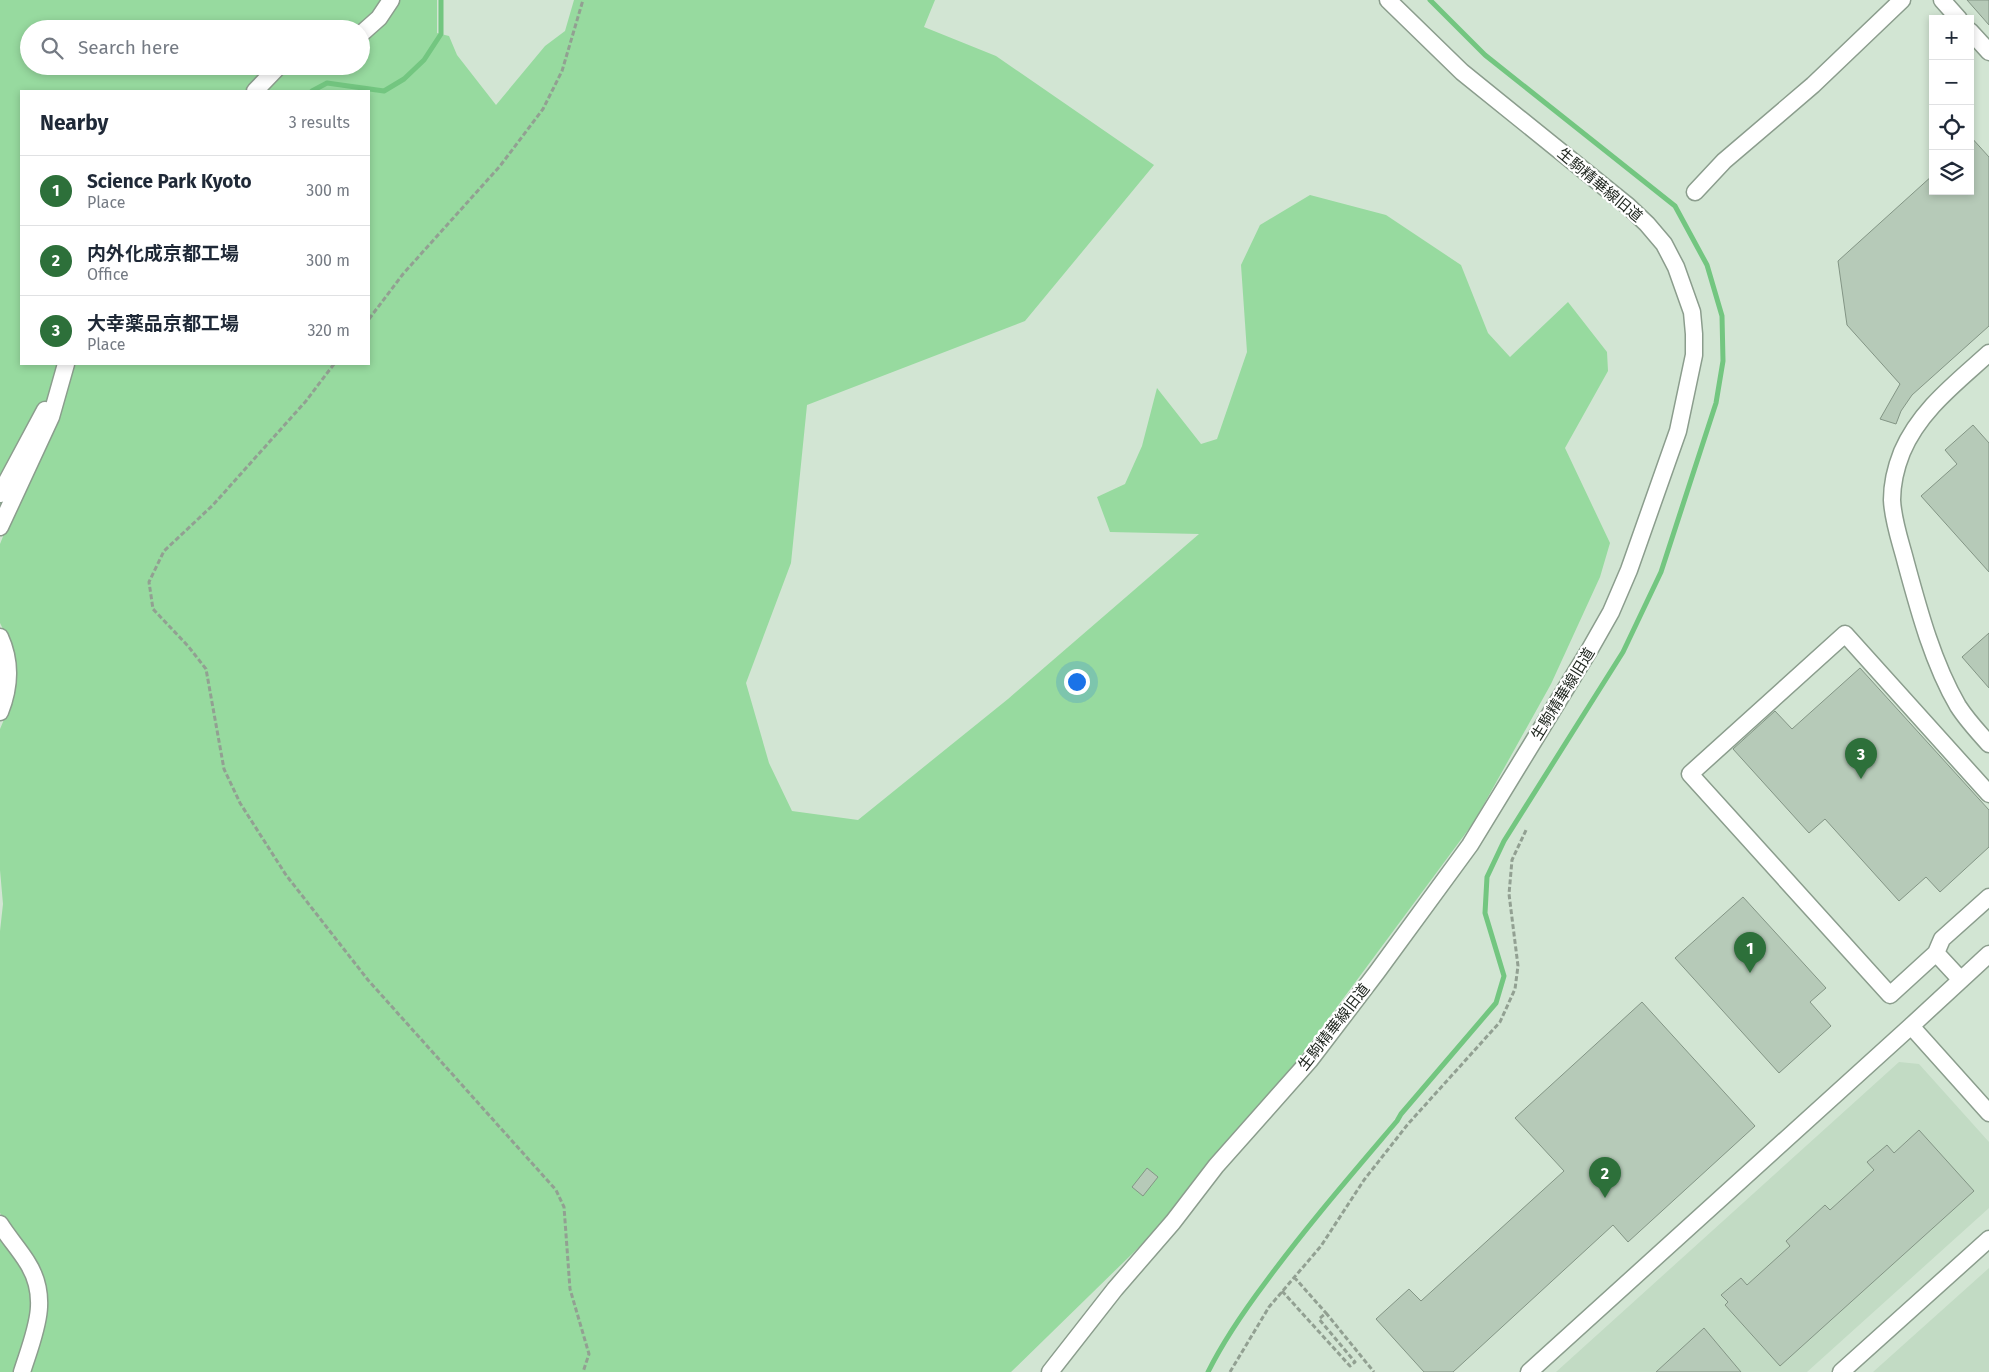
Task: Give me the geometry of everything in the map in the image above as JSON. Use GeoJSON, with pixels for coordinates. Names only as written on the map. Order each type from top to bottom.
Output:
{"type":"FeatureCollection","features":[{"type":"Feature","properties":{"kind":"street"},"geometry":{"type":"LineString","coordinates":[[370,26],[379,18],[391,0]]}},
{"type":"Feature","properties":{"kind":"street","name":"生駒精華線旧道"},"geometry":{"type":"LineString","coordinates":[[1050,1372],[1115,1289],[1173,1222],[1216,1166],[1310,1060],[1470,845],[1611,612],[1629,570],[1678,431],[1694,355],[1694,334],[1692,312],[1676,267],[1664,244],[1628,206],[1462,72],[1388,0]]}},
{"type":"Feature","properties":{"kind":"street"},"geometry":{"type":"LineString","coordinates":[[1695,192],[1724,161],[1813,85],[1902,0]]}},
{"type":"Feature","properties":{"kind":"street"},"geometry":{"type":"LineString","coordinates":[[1942,0],[1955,15]]}},
{"type":"Feature","properties":{"kind":"street"},"geometry":{"type":"LineString","coordinates":[[1974,36],[1989,52]]}},
{"type":"Feature","properties":{"kind":"street"},"geometry":{"type":"LineString","coordinates":[[256,90],[270,75]]}},
{"type":"Feature","properties":{"kind":"street"},"geometry":{"type":"LineString","coordinates":[[1989,353],[1927,410],[1912,431],[1895,477],[1892,499],[1894,517],[1919,614],[1944,678],[1971,725],[1989,744]]}},
{"type":"Feature","properties":{"kind":"street"},"geometry":{"type":"LineString","coordinates":[[0,494],[65,370]]}},
{"type":"Feature","properties":{"kind":"street"},"geometry":{"type":"LineString","coordinates":[[0,527],[46,430],[65,370]]}},
{"type":"Feature","properties":{"kind":"street"},"geometry":{"type":"LineString","coordinates":[[1989,794],[1845,634],[1690,774],[1890,995],[1936,953],[1942,939],[1989,897]]}},
{"type":"Feature","properties":{"kind":"street"},"geometry":{"type":"LineString","coordinates":[[0,637],[6,652],[8,680],[0,712]]}},
{"type":"Feature","properties":{"kind":"street"},"geometry":{"type":"LineString","coordinates":[[1936,953],[1961,980]]}},
{"type":"Feature","properties":{"kind":"street"},"geometry":{"type":"LineString","coordinates":[[1529,1372],[1989,954]]}},
{"type":"Feature","properties":{"kind":"street"},"geometry":{"type":"LineString","coordinates":[[1911,1026],[1989,1113]]}},
{"type":"Feature","properties":{"kind":"street"},"geometry":{"type":"LineString","coordinates":[[0,1224],[28,1262],[35,1277],[38,1294],[40,1314],[22,1372]]}},
{"type":"Feature","properties":{"kind":"street"},"geometry":{"type":"LineString","coordinates":[[1841,1372],[1989,1239]]}},
{"type":"Feature","properties":{"kind":"path"},"geometry":{"type":"LineString","coordinates":[[370,318],[403,274],[500,166],[543,109],[562,70],[583,0]]}},
{"type":"Feature","properties":{"kind":"path"},"geometry":{"type":"LineString","coordinates":[[333,365],[306,401],[213,505],[164,551],[149,582],[153,610],[188,646],[206,669],[224,769],[240,803],[286,875],[368,980],[556,1190],[564,1207],[570,1289],[590,1354],[582,1372]]}},
{"type":"Feature","properties":{"kind":"path"},"geometry":{"type":"LineString","coordinates":[[1230,1372],[1268,1307],[1322,1246],[1364,1180],[1408,1124],[1500,1022],[1515,990],[1518,966],[1509,894],[1512,860],[1527,828]]}},
{"type":"Feature","properties":{"kind":"path"},"geometry":{"type":"LineString","coordinates":[[1294,1278],[1326,1313],[1374,1372]]}},
{"type":"Feature","properties":{"kind":"path"},"geometry":{"type":"LineString","coordinates":[[1282,1291],[1350,1366],[1355,1362],[1319,1319],[1326,1313]]}},
{"type":"Feature","properties":{"kind":"shaded area"},"geometry":{"type":"Polygon","coordinates":[[[1899,1062],[1919,1064],[1989,1142],[1989,1208],[1807,1372],[1556,1372],[1899,1062]]]}},
{"type":"Feature","properties":{"kind":"shaded area"},"geometry":{"type":"Polygon","coordinates":[[[1989,1268],[1989,1372],[1873,1372],[1989,1268]]]}},
{"type":"Feature","properties":{"kind":"green space"},"geometry":{"type":"Polygon","coordinates":[[[0,0],[385,0],[368,20],[20,20],[20,75],[263,75],[249,90],[20,90],[20,365],[61,365],[59,374],[0,514],[0,0]]]}},
{"type":"Feature","properties":{"kind":"green space"},"geometry":{"type":"Polygon","coordinates":[[[398,0],[437,0],[437,33],[449,36],[457,55],[496,105],[545,46],[565,31],[574,0],[935,0],[924,27],[996,56],[1154,165],[1025,321],[807,405],[791,563],[746,683],[769,763],[792,811],[858,820],[1008,699],[1199,534],[1110,532],[1097,497],[1125,484],[1142,446],[1157,388],[1201,444],[1217,439],[1247,352],[1241,265],[1260,225],[1310,195],[1386,215],[1461,265],[1488,333],[1510,357],[1568,302],[1607,352],[1608,371],[1565,448],[1610,543],[1600,577],[1551,684],[1474,822],[1211,1177],[1011,1372],[28,1372],[46,1315],[11,1230],[0,1213],[0,931],[3,904],[0,870],[0,729],[8,710],[7,637],[0,623],[0,544],[72,365],[370,365],[370,90],[264,90],[279,75],[370,75],[370,31],[398,0]]]}},
{"type":"Feature","properties":{"kind":"green space"},"geometry":{"type":"Polygon","coordinates":[[[0,1234],[24,1265],[34,1305],[17,1372],[0,1372],[0,1234]]]}},
{"type":"Feature","properties":{"kind":"building"},"geometry":{"type":"Polygon","coordinates":[[[1967,0],[1989,0],[1989,25],[1967,0]]]}},
{"type":"Feature","properties":{"kind":"building"},"geometry":{"type":"Polygon","coordinates":[[[1974,140],[1989,157],[1989,326],[1912,395],[1901,411],[1896,424],[1880,419],[1900,384],[1847,325],[1838,261],[1929,179],[1929,195],[1974,195],[1974,140]]]}},
{"type":"Feature","properties":{"kind":"building"},"geometry":{"type":"Polygon","coordinates":[[[1973,425],[1989,443],[1989,572],[1921,496],[1957,464],[1945,450],[1973,425]]]}},
{"type":"Feature","properties":{"kind":"building"},"geometry":{"type":"Polygon","coordinates":[[[1989,633],[1989,688],[1962,657],[1989,633]]]}},
{"type":"Feature","properties":{"kind":"building"},"geometry":{"type":"Polygon","coordinates":[[[1860,668],[1989,810],[1989,847],[1940,892],[1926,877],[1899,901],[1825,819],[1809,833],[1733,749],[1775,711],[1792,729],[1860,668]]]}},
{"type":"Feature","properties":{"kind":"building"},"geometry":{"type":"Polygon","coordinates":[[[1743,897],[1826,988],[1810,1002],[1831,1026],[1779,1073],[1675,958],[1743,897]]]}},
{"type":"Feature","properties":{"kind":"building"},"geometry":{"type":"Polygon","coordinates":[[[1642,1002],[1755,1126],[1628,1242],[1613,1225],[1453,1372],[1424,1372],[1376,1319],[1409,1289],[1421,1301],[1564,1171],[1515,1118],[1642,1002]]]}},
{"type":"Feature","properties":{"kind":"building"},"geometry":{"type":"Polygon","coordinates":[[[1919,1130],[1974,1191],[1780,1366],[1725,1305],[1728,1302],[1721,1295],[1741,1278],[1747,1285],[1790,1246],[1786,1241],[1825,1205],[1830,1210],[1874,1170],[1867,1162],[1887,1145],[1894,1153],[1919,1130]]]}},
{"type":"Feature","properties":{"kind":"building"},"geometry":{"type":"Polygon","coordinates":[[[1147,1168],[1158,1177],[1143,1196],[1132,1187],[1147,1168]]]}},
{"type":"Feature","properties":{"kind":"building"},"geometry":{"type":"Polygon","coordinates":[[[1704,1328],[1741,1372],[1656,1372],[1704,1328]]]}},
{"type":"Feature","properties":{"kind":"waterway"},"geometry":{"type":"LineString","coordinates":[[314,90],[327,83],[384,91],[404,79],[424,60],[441,34],[441,0]]}},
{"type":"Feature","properties":{"kind":"waterway"},"geometry":{"type":"LineString","coordinates":[[1208,1372],[1242,1315],[1265,1283],[1401,1114],[1496,1003],[1504,976],[1485,913],[1487,877],[1504,841],[1623,652],[1661,572],[1716,403],[1723,361],[1722,316],[1707,265],[1675,206],[1485,55],[1430,0]]}},
{"type":"Feature","properties":{"kind":"place","name":"大幸薬品京都工場"},"geometry":{"type":"Point","coordinates":[1861,779]}},
{"type":"Feature","properties":{"kind":"place","name":"Science Park Kyoto"},"geometry":{"type":"Point","coordinates":[1750,973]}},
{"type":"Feature","properties":{"kind":"place","name":"内外化成京都工場"},"geometry":{"type":"Point","coordinates":[1605,1198]}}]}
